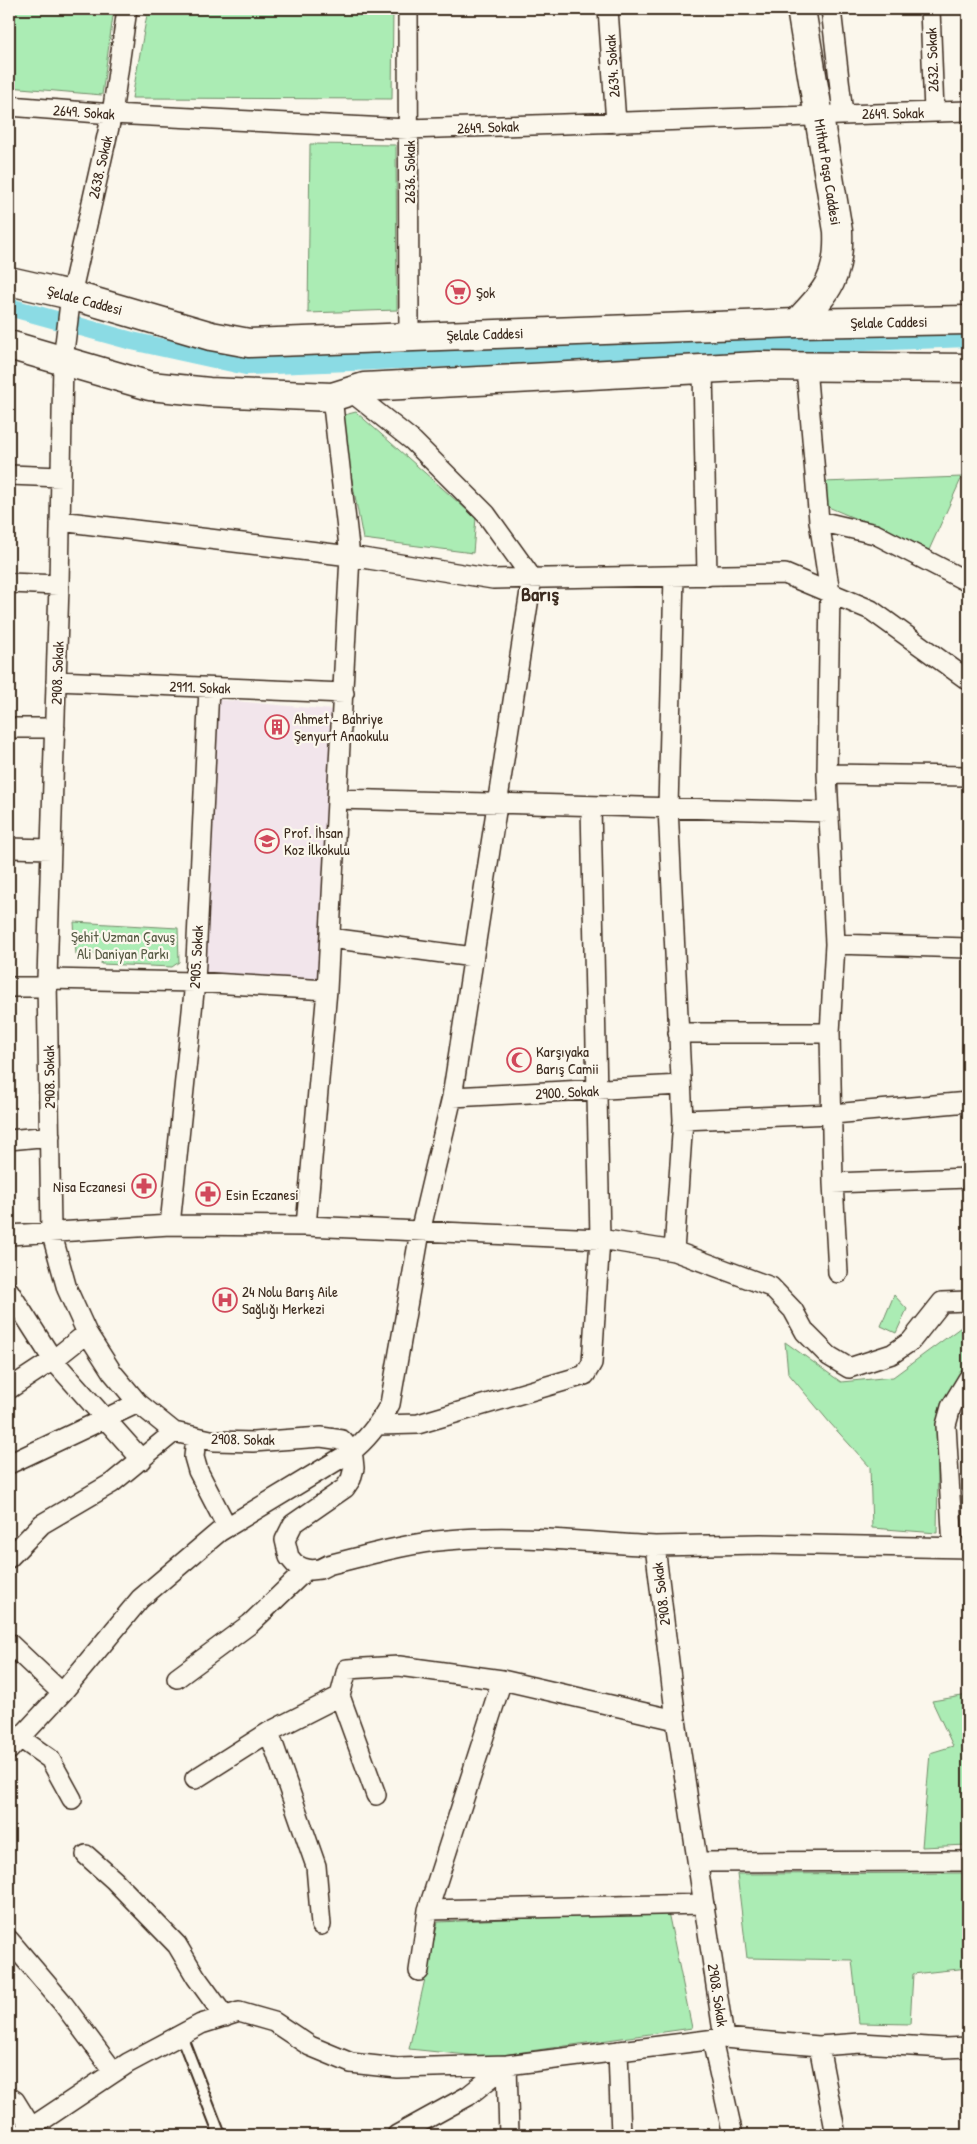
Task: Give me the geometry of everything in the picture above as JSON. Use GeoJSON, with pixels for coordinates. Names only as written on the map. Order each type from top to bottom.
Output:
{"type":"FeatureCollection","features":[{"type":"Feature","properties":{"kind":"street","name":"2638. Sokak"},"geometry":{"type":"LineString","coordinates":[[63,360],[71,295],[112,114],[128,9]]}},
{"type":"Feature","properties":{"kind":"street","name":"2636. Sokak"},"geometry":{"type":"LineString","coordinates":[[408,9],[409,336]]}},
{"type":"Feature","properties":{"kind":"street","name":"2634. Sokak"},"geometry":{"type":"LineString","coordinates":[[608,9],[616,123]]}},
{"type":"Feature","properties":{"kind":"street","name":"Mithat Paşa Caddesi"},"geometry":{"type":"LineString","coordinates":[[797,323],[818,300],[832,280],[839,256],[831,115],[801,9]]}},
{"type":"Feature","properties":{"kind":"street"},"geometry":{"type":"LineString","coordinates":[[831,9],[831,115]]}},
{"type":"Feature","properties":{"kind":"street","name":"2632. Sokak"},"geometry":{"type":"LineString","coordinates":[[930,9],[934,112]]}},
{"type":"Feature","properties":{"kind":"street","name":"2649. Sokak"},"geometry":{"type":"LineString","coordinates":[[9,106],[112,114],[408,130],[968,111]]}},
{"type":"Feature","properties":{"kind":"street","name":"Şelale Caddesi"},"geometry":{"type":"LineString","coordinates":[[9,281],[71,295],[211,336],[249,343],[797,323],[968,320]]}},
{"type":"Feature","properties":{"kind":"street"},"geometry":{"type":"LineString","coordinates":[[9,345],[150,386],[209,392],[341,394],[364,387],[758,366],[968,368]]}},
{"type":"Feature","properties":{"kind":"street","name":"2908. Sokak"},"geometry":{"type":"LineString","coordinates":[[63,360],[59,585],[47,983],[51,1231],[67,1289],[87,1334],[112,1372],[138,1403],[174,1432],[215,1441],[253,1442],[321,1437],[342,1440],[351,1452]]}},
{"type":"Feature","properties":{"kind":"street"},"geometry":{"type":"LineString","coordinates":[[806,367],[819,520],[830,593],[826,774],[835,944],[830,1033],[833,1183],[838,1273]]}},
{"type":"Feature","properties":{"kind":"street"},"geometry":{"type":"LineString","coordinates":[[703,370],[707,576]]}},
{"type":"Feature","properties":{"kind":"street"},"geometry":{"type":"LineString","coordinates":[[306,1226],[327,990],[350,556],[341,394]]}},
{"type":"Feature","properties":{"kind":"street"},"geometry":{"type":"LineString","coordinates":[[72,1800],[50,1759],[14,1744],[62,1694],[140,1599],[227,1527],[351,1452],[365,1441],[379,1424],[390,1404],[420,1232],[452,1097],[532,578],[486,514],[413,441],[341,394]]}},
{"type":"Feature","properties":{"kind":"street"},"geometry":{"type":"LineString","coordinates":[[9,475],[61,477]]}},
{"type":"Feature","properties":{"kind":"street"},"geometry":{"type":"LineString","coordinates":[[819,520],[875,534],[968,582]]}},
{"type":"Feature","properties":{"kind":"street"},"geometry":{"type":"LineString","coordinates":[[60,521],[350,556],[494,579],[785,574],[871,610],[968,680]]}},
{"type":"Feature","properties":{"kind":"street"},"geometry":{"type":"LineString","coordinates":[[674,576],[668,807],[683,1120],[674,1251]]}},
{"type":"Feature","properties":{"kind":"street"},"geometry":{"type":"LineString","coordinates":[[9,584],[59,585]]}},
{"type":"Feature","properties":{"kind":"street","name":"2911. Sokak"},"geometry":{"type":"LineString","coordinates":[[56,681],[344,693]]}},
{"type":"Feature","properties":{"kind":"street","name":"2905. Sokak"},"geometry":{"type":"LineString","coordinates":[[170,1225],[195,982],[208,688]]}},
{"type":"Feature","properties":{"kind":"street"},"geometry":{"type":"LineString","coordinates":[[9,728],[55,728]]}},
{"type":"Feature","properties":{"kind":"street"},"geometry":{"type":"LineString","coordinates":[[826,774],[968,776]]}},
{"type":"Feature","properties":{"kind":"street"},"geometry":{"type":"LineString","coordinates":[[337,799],[828,812]]}},
{"type":"Feature","properties":{"kind":"street"},"geometry":{"type":"LineString","coordinates":[[379,1424],[418,1424],[585,1375],[592,1363],[600,1239],[591,806]]}},
{"type":"Feature","properties":{"kind":"street"},"geometry":{"type":"LineString","coordinates":[[9,848],[51,849]]}},
{"type":"Feature","properties":{"kind":"street"},"geometry":{"type":"LineString","coordinates":[[330,938],[473,957]]}},
{"type":"Feature","properties":{"kind":"street"},"geometry":{"type":"LineString","coordinates":[[835,944],[968,948]]}},
{"type":"Feature","properties":{"kind":"street"},"geometry":{"type":"LineString","coordinates":[[9,987],[47,983],[195,982],[327,990]]}},
{"type":"Feature","properties":{"kind":"street"},"geometry":{"type":"LineString","coordinates":[[678,1034],[830,1033]]}},
{"type":"Feature","properties":{"kind":"street","name":"2900. Sokak"},"geometry":{"type":"LineString","coordinates":[[452,1097],[681,1086]]}},
{"type":"Feature","properties":{"kind":"street"},"geometry":{"type":"LineString","coordinates":[[683,1120],[833,1114],[968,1102]]}},
{"type":"Feature","properties":{"kind":"street"},"geometry":{"type":"LineString","coordinates":[[9,1140],[50,1136]]}},
{"type":"Feature","properties":{"kind":"street"},"geometry":{"type":"LineString","coordinates":[[833,1183],[968,1178]]}},
{"type":"Feature","properties":{"kind":"street"},"geometry":{"type":"LineString","coordinates":[[9,1235],[170,1225],[306,1226],[600,1239],[674,1251],[771,1286],[793,1310],[805,1332],[830,1356],[848,1368],[892,1354],[911,1341],[942,1302],[968,1301]]}},
{"type":"Feature","properties":{"kind":"street"},"geometry":{"type":"LineString","coordinates":[[9,1291],[53,1360],[142,1460]]}},
{"type":"Feature","properties":{"kind":"street"},"geometry":{"type":"LineString","coordinates":[[9,1390],[87,1334]]}},
{"type":"Feature","properties":{"kind":"street"},"geometry":{"type":"LineString","coordinates":[[655,1546],[761,1544],[961,1548],[946,1424],[951,1407],[968,1379]]}},
{"type":"Feature","properties":{"kind":"street"},"geometry":{"type":"LineString","coordinates":[[9,1464],[138,1403]]}},
{"type":"Feature","properties":{"kind":"street"},"geometry":{"type":"LineString","coordinates":[[9,1558],[42,1524],[112,1483],[174,1432]]}},
{"type":"Feature","properties":{"kind":"street"},"geometry":{"type":"LineString","coordinates":[[196,1437],[194,1457],[198,1471],[227,1527]]}},
{"type":"Feature","properties":{"kind":"street"},"geometry":{"type":"LineString","coordinates":[[177,1678],[250,1624],[307,1569],[295,1564],[289,1557],[285,1540],[288,1531],[300,1518],[346,1488],[354,1468],[351,1452]]}},
{"type":"Feature","properties":{"kind":"street","name":"2908. Sokak"},"geometry":{"type":"LineString","coordinates":[[307,1569],[320,1569],[386,1550],[447,1540],[512,1537],[655,1546],[676,1720],[704,1904],[718,2039],[733,2135]]}},
{"type":"Feature","properties":{"kind":"street"},"geometry":{"type":"LineString","coordinates":[[10,1648],[62,1694]]}},
{"type":"Feature","properties":{"kind":"street"},"geometry":{"type":"LineString","coordinates":[[376,1795],[340,1696],[347,1669],[399,1666],[502,1680],[676,1720]]}},
{"type":"Feature","properties":{"kind":"street"},"geometry":{"type":"LineString","coordinates":[[419,1971],[428,1910],[502,1680]]}},
{"type":"Feature","properties":{"kind":"street"},"geometry":{"type":"LineString","coordinates":[[195,1779],[269,1732],[340,1696]]}},
{"type":"Feature","properties":{"kind":"street"},"geometry":{"type":"LineString","coordinates":[[269,1732],[316,1866],[321,1925]]}},
{"type":"Feature","properties":{"kind":"street"},"geometry":{"type":"LineString","coordinates":[[86,1855],[114,1880],[177,1945],[225,2017]]}},
{"type":"Feature","properties":{"kind":"street"},"geometry":{"type":"LineString","coordinates":[[698,1862],[968,1861]]}},
{"type":"Feature","properties":{"kind":"street"},"geometry":{"type":"LineString","coordinates":[[428,1910],[704,1904]]}},
{"type":"Feature","properties":{"kind":"street"},"geometry":{"type":"LineString","coordinates":[[9,1940],[61,2000],[114,2072]]}},
{"type":"Feature","properties":{"kind":"street"},"geometry":{"type":"LineString","coordinates":[[9,2097],[15,2102],[29,2132],[114,2072],[201,2024],[239,2012],[274,2022],[310,2046],[351,2063],[397,2068],[507,2065],[718,2039],[819,2046],[861,2043],[945,2048],[968,2047]]}},
{"type":"Feature","properties":{"kind":"street"},"geometry":{"type":"LineString","coordinates":[[819,2046],[836,2135]]}},
{"type":"Feature","properties":{"kind":"street"},"geometry":{"type":"LineString","coordinates":[[618,2051],[621,2135]]}},
{"type":"Feature","properties":{"kind":"street"},"geometry":{"type":"LineString","coordinates":[[397,2135],[468,2096],[507,2065]]}},
{"type":"Feature","properties":{"kind":"street"},"geometry":{"type":"LineString","coordinates":[[507,2065],[509,2135]]}},
{"type":"Feature","properties":{"kind":"lane"},"geometry":{"type":"LineString","coordinates":[[181,2035],[220,2135]]}},
{"type":"Feature","properties":{"kind":"shaded area","name":"Prof. İhsan Koz İlkokulu"},"geometry":{"type":"Polygon","coordinates":[[[214,699],[333,710],[317,979],[203,972],[214,699]]]}},
{"type":"Feature","properties":{"kind":"green space"},"geometry":{"type":"Polygon","coordinates":[[[9,9],[114,9],[102,95],[9,87],[9,9]]]}},
{"type":"Feature","properties":{"kind":"green space"},"geometry":{"type":"Polygon","coordinates":[[[148,9],[393,9],[392,99],[132,98],[148,9]]]}},
{"type":"Feature","properties":{"kind":"green space"},"geometry":{"type":"Polygon","coordinates":[[[310,144],[396,145],[397,310],[308,313],[310,144]]]}},
{"type":"Feature","properties":{"kind":"green space"},"geometry":{"type":"Polygon","coordinates":[[[356,412],[476,518],[473,553],[363,539],[340,416],[356,412]]]}},
{"type":"Feature","properties":{"kind":"green space"},"geometry":{"type":"Polygon","coordinates":[[[962,477],[929,550],[826,506],[823,482],[962,477]]]}},
{"type":"Feature","properties":{"kind":"green space","name":"Şehit Uzman Çavuş Ali Daniyan Parkı"},"geometry":{"type":"Polygon","coordinates":[[[74,922],[178,928],[179,962],[172,967],[101,964],[102,957],[95,954],[76,955],[74,922]]]}},
{"type":"Feature","properties":{"kind":"green space"},"geometry":{"type":"Polygon","coordinates":[[[894,1295],[907,1309],[896,1333],[881,1326],[894,1295]]]}},
{"type":"Feature","properties":{"kind":"green space"},"geometry":{"type":"Polygon","coordinates":[[[968,1322],[968,1359],[939,1409],[937,1533],[872,1528],[870,1467],[788,1373],[785,1342],[841,1382],[893,1377],[968,1322]]]}},
{"type":"Feature","properties":{"kind":"green space"},"geometry":{"type":"Polygon","coordinates":[[[968,1695],[968,1845],[922,1847],[930,1753],[953,1746],[932,1701],[968,1695]]]}},
{"type":"Feature","properties":{"kind":"green space"},"geometry":{"type":"Polygon","coordinates":[[[968,1873],[968,1968],[913,1974],[910,2024],[859,2023],[852,1960],[747,1958],[737,1874],[968,1873]]]}},
{"type":"Feature","properties":{"kind":"green space"},"geometry":{"type":"Polygon","coordinates":[[[668,1912],[692,2028],[488,2057],[409,2049],[438,1922],[668,1912]]]}},
{"type":"Feature","properties":{"kind":"waterway"},"geometry":{"type":"LineString","coordinates":[[9,307],[132,341],[246,366],[968,338]]}},
{"type":"Feature","properties":{"kind":"place","name":"Şok"},"geometry":{"type":"Point","coordinates":[458,292]}},
{"type":"Feature","properties":{"kind":"place","name":"Ahmet - Bahriye Şenyurt Anaokulu"},"geometry":{"type":"Point","coordinates":[277,727]}},
{"type":"Feature","properties":{"kind":"place","name":"Prof. İhsan Koz İlkokulu"},"geometry":{"type":"Point","coordinates":[267,841]}},
{"type":"Feature","properties":{"kind":"place","name":"Karşıyaka Barış Camii"},"geometry":{"type":"Point","coordinates":[519,1060]}},
{"type":"Feature","properties":{"kind":"place","name":"Nisa Eczanesi"},"geometry":{"type":"Point","coordinates":[144,1186]}},
{"type":"Feature","properties":{"kind":"place","name":"Esin Eczanesi"},"geometry":{"type":"Point","coordinates":[208,1194]}},
{"type":"Feature","properties":{"kind":"place","name":"24 Nolu Barış Aile Sağlığı Merkezi"},"geometry":{"type":"Point","coordinates":[225,1300]}},
{"type":"Feature","properties":{"kind":"district","name":"Barış"},"geometry":{"type":"Point","coordinates":[540,593]}}]}
